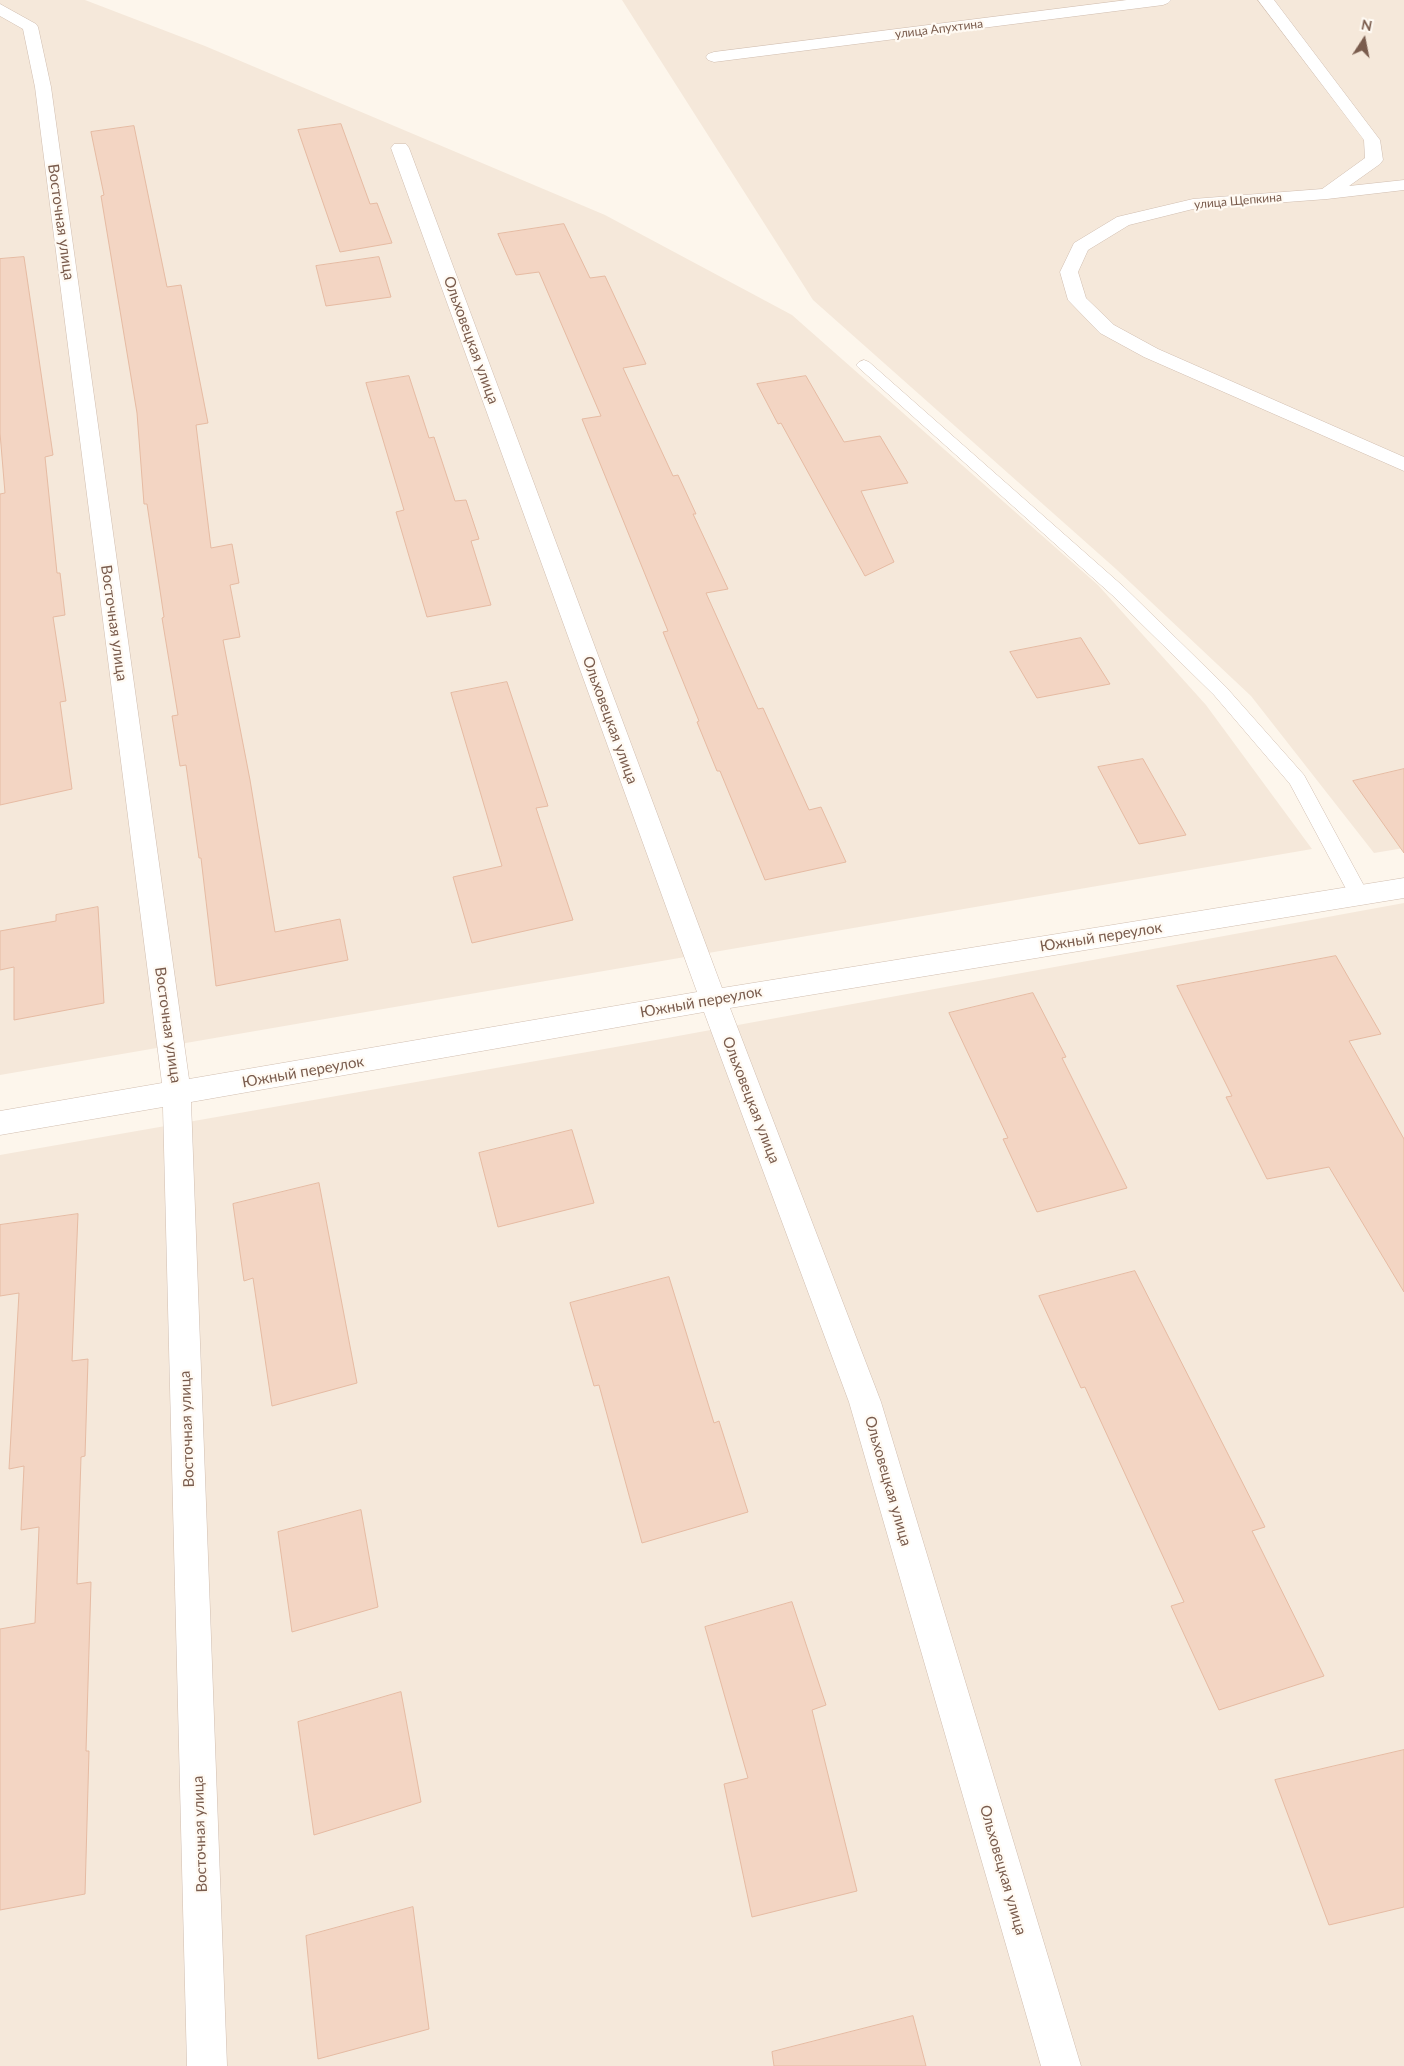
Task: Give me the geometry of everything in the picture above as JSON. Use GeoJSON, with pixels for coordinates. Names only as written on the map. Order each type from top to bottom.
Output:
{"type":"FeatureCollection","features":[{"type":"Feature","properties":{"kind":"street","name":"улица Апухтина"},"geometry":{"type":"LineString","coordinates":[[714,57],[1163,0]]}},
{"type":"Feature","properties":{"kind":"street"},"geometry":{"type":"LineString","coordinates":[[1266,0],[1372,140],[1374,160],[1327,194]]}},
{"type":"Feature","properties":{"kind":"street","name":"Восточная улица"},"geometry":{"type":"LineString","coordinates":[[0,9],[30,27],[43,87],[177,1094],[207,2066]]}},
{"type":"Feature","properties":{"kind":"street","name":"Ольховецкая улица"},"geometry":{"type":"LineString","coordinates":[[400,148],[713,1000],[865,1402],[1061,2066]]}},
{"type":"Feature","properties":{"kind":"street","name":"улица Щепкина"},"geometry":{"type":"LineString","coordinates":[[1404,185],[1327,194],[1193,204],[1123,221],[1080,246],[1069,272],[1077,300],[1107,329],[1150,353],[1404,465]]}},
{"type":"Feature","properties":{"kind":"street","name":"Южный переулок"},"geometry":{"type":"LineString","coordinates":[[0,1124],[713,1000],[1404,888]]}},
{"type":"Feature","properties":{"kind":"lane"},"geometry":{"type":"LineString","coordinates":[[864,365],[1118,591],[1220,691],[1297,780],[1359,895]]}},
{"type":"Feature","properties":{"kind":"shaded area"},"geometry":{"type":"Polygon","coordinates":[[[0,0],[85,0],[205,46],[605,215],[792,315],[1098,585],[1206,705],[1312,849],[0,1075],[0,0]]]}},
{"type":"Feature","properties":{"kind":"shaded area"},"geometry":{"type":"Polygon","coordinates":[[[622,0],[1404,0],[1404,848],[1374,853],[1251,696],[1116,569],[813,300],[622,0]]]}},
{"type":"Feature","properties":{"kind":"shaded area"},"geometry":{"type":"Polygon","coordinates":[[[1404,903],[1404,2066],[0,2066],[0,1155],[667,1038],[1404,903]]]}},
{"type":"Feature","properties":{"kind":"building"},"geometry":{"type":"Polygon","coordinates":[[[341,124],[370,204],[377,203],[392,243],[340,252],[298,130],[341,124]]]}},
{"type":"Feature","properties":{"kind":"building"},"geometry":{"type":"Polygon","coordinates":[[[134,126],[167,287],[181,285],[208,423],[196,425],[211,548],[232,544],[239,583],[230,585],[240,637],[223,640],[250,780],[275,932],[340,919],[348,960],[216,986],[201,858],[199,858],[186,765],[180,766],[172,716],[178,715],[162,618],[164,617],[147,504],[144,504],[137,413],[101,196],[104,195],[91,132],[134,126]]]}},
{"type":"Feature","properties":{"kind":"building"},"geometry":{"type":"Polygon","coordinates":[[[564,224],[590,278],[605,276],[646,364],[623,368],[673,476],[678,475],[696,514],[693,514],[728,589],[706,593],[758,709],[763,708],[809,810],[821,807],[846,862],[765,880],[720,771],[717,771],[697,722],[699,721],[663,632],[668,631],[582,419],[601,416],[539,272],[516,275],[498,234],[564,224]]]}},
{"type":"Feature","properties":{"kind":"building"},"geometry":{"type":"Polygon","coordinates":[[[24,257],[53,455],[45,457],[57,573],[60,573],[65,615],[53,617],[66,701],[60,702],[72,789],[0,805],[0,494],[5,493],[0,433],[0,259],[24,257]]]}},
{"type":"Feature","properties":{"kind":"building"},"geometry":{"type":"Polygon","coordinates":[[[379,257],[391,297],[326,306],[316,266],[379,257]]]}},
{"type":"Feature","properties":{"kind":"building"},"geometry":{"type":"Polygon","coordinates":[[[409,376],[429,438],[434,437],[455,501],[466,500],[479,539],[471,541],[491,605],[427,617],[396,512],[404,510],[366,383],[409,376]]]}},
{"type":"Feature","properties":{"kind":"building"},"geometry":{"type":"Polygon","coordinates":[[[806,376],[844,442],[880,436],[908,483],[861,491],[894,562],[865,576],[781,423],[778,424],[757,384],[806,376]]]}},
{"type":"Feature","properties":{"kind":"building"},"geometry":{"type":"Polygon","coordinates":[[[1081,638],[1110,684],[1037,698],[1010,652],[1081,638]]]}},
{"type":"Feature","properties":{"kind":"building"},"geometry":{"type":"Polygon","coordinates":[[[507,682],[548,806],[536,808],[573,920],[472,943],[453,877],[502,866],[451,693],[507,682]]]}},
{"type":"Feature","properties":{"kind":"building"},"geometry":{"type":"Polygon","coordinates":[[[1143,759],[1186,835],[1139,844],[1098,767],[1143,759]]]}},
{"type":"Feature","properties":{"kind":"building"},"geometry":{"type":"Polygon","coordinates":[[[1404,769],[1404,853],[1353,781],[1404,769]]]}},
{"type":"Feature","properties":{"kind":"building"},"geometry":{"type":"Polygon","coordinates":[[[98,907],[104,1003],[14,1020],[14,967],[0,970],[0,931],[56,921],[56,915],[98,907]]]}},
{"type":"Feature","properties":{"kind":"building"},"geometry":{"type":"Polygon","coordinates":[[[1336,956],[1381,1034],[1349,1041],[1404,1139],[1404,1292],[1329,1167],[1267,1179],[1226,1097],[1232,1096],[1177,986],[1336,956]]]}},
{"type":"Feature","properties":{"kind":"building"},"geometry":{"type":"Polygon","coordinates":[[[1033,993],[1066,1057],[1062,1058],[1127,1188],[1037,1212],[1003,1139],[1008,1138],[949,1013],[1033,993]]]}},
{"type":"Feature","properties":{"kind":"building"},"geometry":{"type":"Polygon","coordinates":[[[572,1130],[594,1203],[498,1227],[479,1153],[572,1130]]]}},
{"type":"Feature","properties":{"kind":"building"},"geometry":{"type":"Polygon","coordinates":[[[319,1183],[357,1383],[272,1406],[253,1278],[244,1281],[233,1204],[319,1183]]]}},
{"type":"Feature","properties":{"kind":"building"},"geometry":{"type":"Polygon","coordinates":[[[78,1214],[72,1361],[88,1359],[85,1456],[81,1457],[77,1584],[91,1582],[86,1751],[89,1751],[85,1894],[0,1910],[0,1629],[35,1623],[39,1527],[21,1530],[24,1466],[9,1469],[19,1293],[0,1296],[0,1225],[78,1214]]]}},
{"type":"Feature","properties":{"kind":"building"},"geometry":{"type":"Polygon","coordinates":[[[1135,1271],[1265,1527],[1252,1531],[1324,1676],[1219,1710],[1171,1606],[1184,1602],[1085,1387],[1081,1388],[1039,1296],[1135,1271]]]}},
{"type":"Feature","properties":{"kind":"building"},"geometry":{"type":"Polygon","coordinates":[[[669,1277],[714,1423],[719,1421],[748,1512],[642,1543],[599,1385],[594,1386],[570,1303],[669,1277]]]}},
{"type":"Feature","properties":{"kind":"building"},"geometry":{"type":"Polygon","coordinates":[[[361,1510],[378,1607],[292,1632],[278,1532],[361,1510]]]}},
{"type":"Feature","properties":{"kind":"building"},"geometry":{"type":"Polygon","coordinates":[[[792,1602],[826,1705],[812,1710],[857,1891],[752,1917],[724,1784],[748,1778],[705,1627],[792,1602]]]}},
{"type":"Feature","properties":{"kind":"building"},"geometry":{"type":"Polygon","coordinates":[[[401,1692],[421,1802],[314,1835],[298,1722],[401,1692]]]}},
{"type":"Feature","properties":{"kind":"building"},"geometry":{"type":"Polygon","coordinates":[[[1404,1750],[1404,1907],[1329,1925],[1275,1780],[1404,1750]]]}},
{"type":"Feature","properties":{"kind":"building"},"geometry":{"type":"Polygon","coordinates":[[[413,1907],[429,2029],[318,2059],[306,1936],[413,1907]]]}},
{"type":"Feature","properties":{"kind":"building"},"geometry":{"type":"Polygon","coordinates":[[[913,2016],[926,2066],[774,2066],[772,2052],[913,2016]]]}}]}
